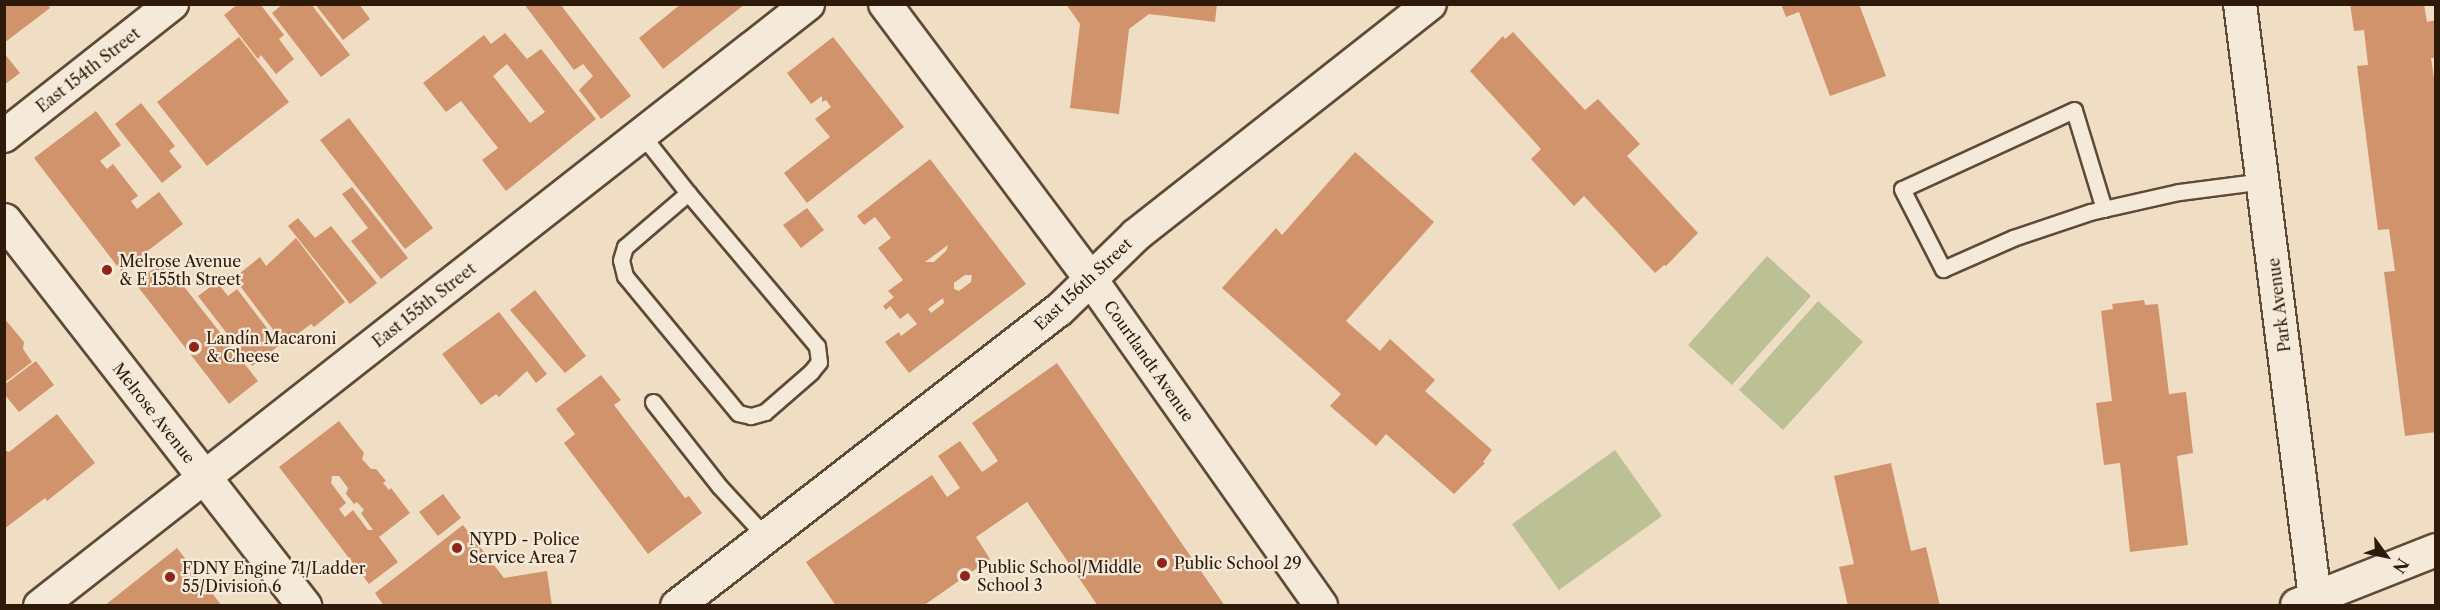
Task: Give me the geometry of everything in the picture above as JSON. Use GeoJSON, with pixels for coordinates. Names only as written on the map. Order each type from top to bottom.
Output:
{"type":"FeatureCollection","features":[{"type":"Feature","properties":{"kind":"main road","name":"Melrose Avenue"},"geometry":{"type":"LineString","coordinates":[[4,220],[304,606]]}},
{"type":"Feature","properties":{"kind":"street","name":"East 154th Street"},"geometry":{"type":"LineString","coordinates":[[4,136],[172,4]]}},
{"type":"Feature","properties":{"kind":"street","name":"East 155th Street"},"geometry":{"type":"LineString","coordinates":[[40,606],[808,4]]}},
{"type":"Feature","properties":{"kind":"street","name":"Courtlandt Avenue"},"geometry":{"type":"LineString","coordinates":[[885,4],[1090,278],[1321,606]]}},
{"type":"Feature","properties":{"kind":"street","name":"East 156th Street"},"geometry":{"type":"LineString","coordinates":[[677,606],[1059,310],[1136,236],[1430,4]]}},
{"type":"Feature","properties":{"kind":"street","name":"Park Avenue"},"geometry":{"type":"LineString","coordinates":[[2240,4],[2264,181],[2309,603]]}},
{"type":"Feature","properties":{"kind":"street"},"geometry":{"type":"LineString","coordinates":[[2309,603],[2436,550]]}},
{"type":"Feature","properties":{"kind":"lane"},"geometry":{"type":"LineString","coordinates":[[2104,208],[2074,110],[1902,189],[1943,268],[2013,238],[2104,208],[2179,192],[2264,181]]}},
{"type":"Feature","properties":{"kind":"lane"},"geometry":{"type":"LineString","coordinates":[[642,135],[817,346],[819,362],[811,372],[765,412],[751,416],[738,414],[625,276],[621,260],[625,247],[688,193]]}},
{"type":"Feature","properties":{"kind":"lane"},"geometry":{"type":"LineString","coordinates":[[653,402],[720,487],[765,536]]}},
{"type":"Feature","properties":{"kind":"green space"},"geometry":{"type":"Polygon","coordinates":[[[1767,256],[1811,296],[1732,385],[1688,345],[1767,256]]]}},
{"type":"Feature","properties":{"kind":"green space"},"geometry":{"type":"Polygon","coordinates":[[[1818,301],[1863,342],[1783,430],[1739,390],[1818,301]]]}},
{"type":"Feature","properties":{"kind":"green space"},"geometry":{"type":"Polygon","coordinates":[[[1615,450],[1662,516],[1559,590],[1512,524],[1615,450]]]}},
{"type":"Feature","properties":{"kind":"building"},"geometry":{"type":"Polygon","coordinates":[[[4,4],[47,4],[50,8],[4,43],[4,4]]]}},
{"type":"Feature","properties":{"kind":"building"},"geometry":{"type":"Polygon","coordinates":[[[238,4],[260,4],[284,35],[279,39],[294,59],[276,74],[261,55],[258,59],[224,15],[238,4]]]}},
{"type":"Feature","properties":{"kind":"building"},"geometry":{"type":"Polygon","coordinates":[[[283,4],[311,4],[350,55],[321,77],[272,13],[283,4]]]}},
{"type":"Feature","properties":{"kind":"building"},"geometry":{"type":"Polygon","coordinates":[[[315,4],[359,4],[370,19],[343,40],[315,4]]]}},
{"type":"Feature","properties":{"kind":"building"},"geometry":{"type":"Polygon","coordinates":[[[524,4],[560,4],[631,96],[601,119],[579,90],[593,76],[583,64],[574,70],[524,4]]]}},
{"type":"Feature","properties":{"kind":"building"},"geometry":{"type":"Polygon","coordinates":[[[681,4],[745,4],[663,69],[639,38],[681,4]]]}},
{"type":"Feature","properties":{"kind":"building"},"geometry":{"type":"Polygon","coordinates":[[[1066,4],[1217,4],[1215,22],[1149,14],[1129,29],[1119,114],[1070,108],[1080,24],[1066,4]]]}},
{"type":"Feature","properties":{"kind":"building"},"geometry":{"type":"Polygon","coordinates":[[[1781,4],[1859,4],[1886,76],[1830,96],[1799,12],[1786,17],[1781,4]]]}},
{"type":"Feature","properties":{"kind":"building"},"geometry":{"type":"Polygon","coordinates":[[[2350,4],[2424,4],[2427,22],[2436,20],[2436,58],[2431,58],[2436,91],[2436,432],[2405,436],[2384,272],[2395,271],[2389,229],[2378,230],[2357,66],[2368,65],[2364,30],[2354,31],[2350,4]]]}},
{"type":"Feature","properties":{"kind":"building"},"geometry":{"type":"Polygon","coordinates":[[[1513,32],[1585,110],[1598,99],[1640,144],[1627,156],[1698,233],[1666,266],[1664,265],[1655,273],[1584,196],[1574,206],[1531,159],[1541,149],[1470,71],[1503,36],[1505,39],[1513,32]]]}},
{"type":"Feature","properties":{"kind":"building"},"geometry":{"type":"Polygon","coordinates":[[[505,33],[527,59],[541,49],[596,119],[506,191],[482,160],[498,148],[461,101],[446,112],[423,83],[484,35],[491,44],[505,33]],[[507,64],[493,76],[530,123],[545,112],[507,64]]]}},
{"type":"Feature","properties":{"kind":"building"},"geometry":{"type":"Polygon","coordinates":[[[239,37],[289,102],[207,166],[157,102],[239,37]]]}},
{"type":"Feature","properties":{"kind":"building"},"geometry":{"type":"Polygon","coordinates":[[[833,37],[904,127],[807,203],[784,173],[830,137],[815,119],[831,107],[826,100],[822,102],[822,96],[811,104],[787,73],[833,37]]]}},
{"type":"Feature","properties":{"kind":"building"},"geometry":{"type":"Polygon","coordinates":[[[4,53],[20,73],[4,85],[4,53]]]}},
{"type":"Feature","properties":{"kind":"building"},"geometry":{"type":"Polygon","coordinates":[[[141,103],[175,146],[169,151],[182,167],[162,183],[115,124],[141,103]]]}},
{"type":"Feature","properties":{"kind":"building"},"geometry":{"type":"Polygon","coordinates":[[[96,111],[121,145],[100,161],[107,169],[113,164],[138,196],[131,201],[137,209],[159,192],[183,224],[121,271],[34,158],[96,111]]]}},
{"type":"Feature","properties":{"kind":"building"},"geometry":{"type":"Polygon","coordinates":[[[349,118],[433,228],[405,249],[320,140],[349,118]]]}},
{"type":"Feature","properties":{"kind":"building"},"geometry":{"type":"Polygon","coordinates":[[[1355,152],[1434,222],[1346,321],[1380,351],[1390,339],[1435,380],[1425,391],[1492,450],[1483,462],[1485,463],[1454,494],[1386,434],[1376,446],[1330,406],[1341,394],[1222,288],[1276,228],[1282,235],[1355,152]]]}},
{"type":"Feature","properties":{"kind":"building"},"geometry":{"type":"Polygon","coordinates":[[[930,159],[1026,284],[909,373],[885,342],[899,332],[901,336],[917,324],[908,313],[900,319],[890,306],[886,310],[883,306],[894,297],[888,291],[903,280],[878,248],[891,238],[875,217],[864,225],[857,216],[930,159]],[[948,245],[925,262],[934,262],[946,251],[948,245]],[[965,275],[954,283],[954,289],[959,291],[971,282],[972,275],[965,275]],[[943,298],[928,309],[931,313],[944,303],[943,298]]]}},
{"type":"Feature","properties":{"kind":"building"},"geometry":{"type":"Polygon","coordinates":[[[352,187],[408,258],[381,279],[351,241],[368,228],[342,194],[352,187]]]}},
{"type":"Feature","properties":{"kind":"building"},"geometry":{"type":"Polygon","coordinates":[[[807,208],[824,230],[801,248],[783,225],[807,208]]]}},
{"type":"Feature","properties":{"kind":"building"},"geometry":{"type":"Polygon","coordinates":[[[298,218],[315,238],[331,226],[377,283],[350,304],[288,226],[298,218]]]}},
{"type":"Feature","properties":{"kind":"building"},"geometry":{"type":"Polygon","coordinates":[[[296,238],[345,302],[314,327],[311,324],[284,344],[234,278],[260,257],[266,266],[296,238]]]}},
{"type":"Feature","properties":{"kind":"building"},"geometry":{"type":"Polygon","coordinates":[[[164,261],[258,381],[229,404],[135,283],[164,261]]]}},
{"type":"Feature","properties":{"kind":"building"},"geometry":{"type":"Polygon","coordinates":[[[217,282],[228,296],[237,289],[280,345],[252,366],[198,296],[217,282]]]}},
{"type":"Feature","properties":{"kind":"building"},"geometry":{"type":"Polygon","coordinates":[[[535,290],[586,356],[565,373],[510,310],[535,290]]]}},
{"type":"Feature","properties":{"kind":"building"},"geometry":{"type":"Polygon","coordinates":[[[2144,300],[2145,305],[2158,304],[2169,394],[2186,392],[2193,453],[2177,456],[2188,545],[2130,552],[2120,463],[2104,465],[2096,403],[2112,401],[2101,311],[2113,309],[2112,304],[2144,300]]]}},
{"type":"Feature","properties":{"kind":"building"},"geometry":{"type":"Polygon","coordinates":[[[499,312],[547,374],[536,383],[527,371],[499,397],[496,394],[481,405],[442,354],[499,312]]]}},
{"type":"Feature","properties":{"kind":"building"},"geometry":{"type":"Polygon","coordinates":[[[4,318],[24,342],[23,349],[32,362],[4,383],[4,318]]]}},
{"type":"Feature","properties":{"kind":"building"},"geometry":{"type":"Polygon","coordinates":[[[36,361],[54,385],[19,412],[4,394],[4,385],[36,361]]]}},
{"type":"Feature","properties":{"kind":"building"},"geometry":{"type":"Polygon","coordinates":[[[1057,363],[1225,606],[1098,606],[1027,502],[976,537],[990,559],[923,606],[836,606],[806,562],[932,475],[947,497],[960,488],[938,456],[960,441],[982,472],[998,461],[972,423],[1057,363]]]}},
{"type":"Feature","properties":{"kind":"building"},"geometry":{"type":"Polygon","coordinates":[[[601,375],[621,400],[614,405],[685,498],[689,496],[702,513],[648,554],[564,443],[575,434],[556,409],[601,375]]]}},
{"type":"Feature","properties":{"kind":"building"},"geometry":{"type":"Polygon","coordinates":[[[57,414],[95,463],[47,501],[45,498],[4,529],[4,450],[9,452],[57,414]]]}},
{"type":"Feature","properties":{"kind":"building"},"geometry":{"type":"Polygon","coordinates":[[[339,421],[364,453],[362,459],[371,469],[376,469],[386,481],[383,483],[389,490],[391,488],[410,513],[379,537],[398,562],[369,584],[279,467],[339,421]],[[332,476],[331,483],[346,503],[339,509],[345,517],[353,510],[368,530],[373,530],[361,513],[364,510],[357,502],[354,504],[346,494],[348,488],[339,476],[332,476]]]}},
{"type":"Feature","properties":{"kind":"building"},"geometry":{"type":"Polygon","coordinates":[[[1891,463],[1911,551],[1926,547],[1940,606],[1848,606],[1839,567],[1854,564],[1834,476],[1891,463]]]}},
{"type":"Feature","properties":{"kind":"building"},"geometry":{"type":"Polygon","coordinates":[[[443,494],[461,518],[438,536],[419,512],[443,494]]]}},
{"type":"Feature","properties":{"kind":"building","name":"NYPD - Police Service Area 7"},"geometry":{"type":"Polygon","coordinates":[[[463,525],[504,578],[547,571],[552,606],[384,606],[375,593],[463,525]]]}},
{"type":"Feature","properties":{"kind":"building","name":"FDNY Engine 71/Ladder 55/Division 6"},"geometry":{"type":"Polygon","coordinates":[[[177,548],[222,606],[104,606],[177,548]]]}},
{"type":"Feature","properties":{"kind":"place","name":"Melrose Avenue & E 155th Street"},"geometry":{"type":"Point","coordinates":[107,270]}},
{"type":"Feature","properties":{"kind":"place","name":"Landín Macaroni & Cheese"},"geometry":{"type":"Point","coordinates":[194,347]}},
{"type":"Feature","properties":{"kind":"place","name":"NYPD - Police Service Area 7"},"geometry":{"type":"Point","coordinates":[457,548]}},
{"type":"Feature","properties":{"kind":"place","name":"Public School 29"},"geometry":{"type":"Point","coordinates":[1162,563]}},
{"type":"Feature","properties":{"kind":"place","name":"Public School/Middle School 3"},"geometry":{"type":"Point","coordinates":[965,576]}},
{"type":"Feature","properties":{"kind":"place","name":"FDNY Engine 71/Ladder 55/Division 6"},"geometry":{"type":"Point","coordinates":[170,577]}}]}
